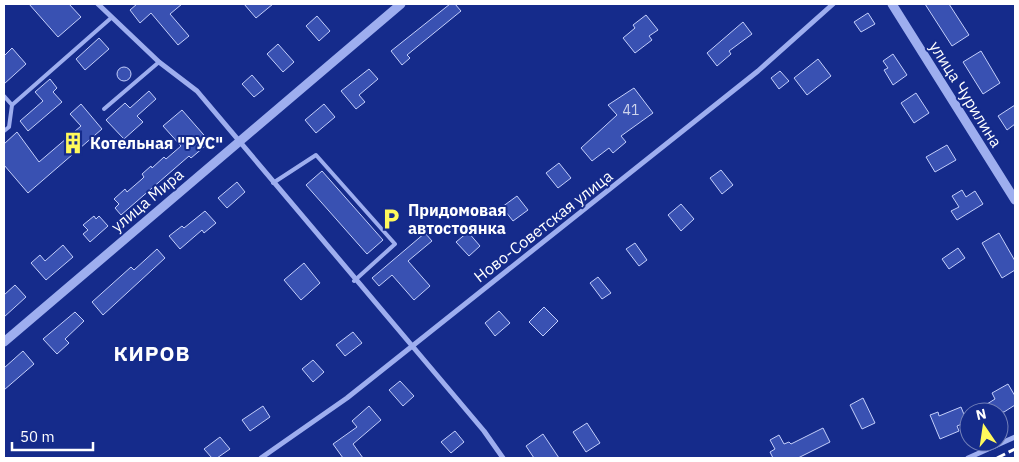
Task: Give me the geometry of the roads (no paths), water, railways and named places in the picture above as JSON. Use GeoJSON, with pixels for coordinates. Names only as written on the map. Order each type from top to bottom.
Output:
{"type":"FeatureCollection","features":[{"type":"Feature","properties":{"kind":"street"},"geometry":{"type":"LineString","coordinates":[[98,4],[159,62],[197,92],[354,281],[484,431],[503,458]]}},
{"type":"Feature","properties":{"kind":"street","name":"улица Мира"},"geometry":{"type":"LineString","coordinates":[[4,342],[401,4]]}},
{"type":"Feature","properties":{"kind":"street","name":"Ново-Советская улица"},"geometry":{"type":"LineString","coordinates":[[261,458],[347,398],[758,71],[833,4]]}},
{"type":"Feature","properties":{"kind":"street","name":"улица Чурилина"},"geometry":{"type":"LineString","coordinates":[[892,4],[1015,200]]}},
{"type":"Feature","properties":{"kind":"street"},"geometry":{"type":"LineString","coordinates":[[968,458],[1015,438]]}},
{"type":"Feature","properties":{"kind":"lane"},"geometry":{"type":"LineString","coordinates":[[4,131],[9,127],[12,105],[111,18]]}},
{"type":"Feature","properties":{"kind":"lane"},"geometry":{"type":"LineString","coordinates":[[104,109],[159,62]]}},
{"type":"Feature","properties":{"kind":"lane"},"geometry":{"type":"LineString","coordinates":[[4,96],[12,105]]}},
{"type":"Feature","properties":{"kind":"lane"},"geometry":{"type":"LineString","coordinates":[[273,183],[316,155],[395,244],[354,281]]}},
{"type":"Feature","properties":{"kind":"railway"},"geometry":{"type":"LineString","coordinates":[[997,458],[1015,449]]}},
{"type":"Feature","properties":{"kind":"place","name":"Котельная \"РУС\""},"geometry":{"type":"Point","coordinates":[73,143]}},
{"type":"Feature","properties":{"kind":"place","name":"Придомовая автостоянка"},"geometry":{"type":"Point","coordinates":[391,219]}},
{"type":"Feature","properties":{"kind":"district","name":"КИРОВ"},"geometry":{"type":"Point","coordinates":[152,353]}}]}
